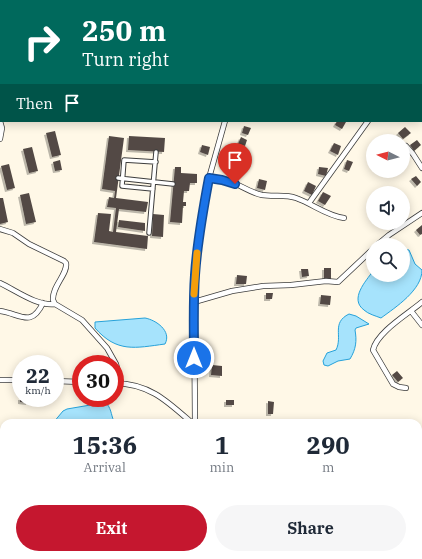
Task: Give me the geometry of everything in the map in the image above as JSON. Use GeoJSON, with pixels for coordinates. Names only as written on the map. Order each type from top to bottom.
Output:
{"type":"FeatureCollection","features":[{"type":"Feature","properties":{"kind":"street"},"geometry":{"type":"LineString","coordinates":[[0,122],[2,128],[0,139]]}},
{"type":"Feature","properties":{"kind":"street"},"geometry":{"type":"LineString","coordinates":[[193,419],[196,256],[209,178],[225,122]]}},
{"type":"Feature","properties":{"kind":"street"},"geometry":{"type":"LineString","coordinates":[[309,203],[367,122]]}},
{"type":"Feature","properties":{"kind":"street"},"geometry":{"type":"LineString","coordinates":[[410,151],[422,168]]}},
{"type":"Feature","properties":{"kind":"street"},"geometry":{"type":"LineString","coordinates":[[149,233],[156,152]]}},
{"type":"Feature","properties":{"kind":"street"},"geometry":{"type":"LineString","coordinates":[[154,189],[122,186],[121,178],[124,160],[156,162]]}},
{"type":"Feature","properties":{"kind":"street"},"geometry":{"type":"LineString","coordinates":[[121,178],[173,184]]}},
{"type":"Feature","properties":{"kind":"street"},"geometry":{"type":"LineString","coordinates":[[209,178],[235,184],[256,193],[270,196],[288,196],[309,203],[327,214],[344,218]]}},
{"type":"Feature","properties":{"kind":"street"},"geometry":{"type":"LineString","coordinates":[[385,238],[422,213]]}},
{"type":"Feature","properties":{"kind":"street"},"geometry":{"type":"LineString","coordinates":[[0,229],[13,233],[29,244],[66,263],[66,269],[53,294],[55,304]]}},
{"type":"Feature","properties":{"kind":"street"},"geometry":{"type":"LineString","coordinates":[[194,302],[263,286],[291,285],[326,281],[338,282],[366,256]]}},
{"type":"Feature","properties":{"kind":"street"},"geometry":{"type":"LineString","coordinates":[[0,283],[33,300],[55,304],[82,320],[107,348],[111,355]]}},
{"type":"Feature","properties":{"kind":"street"},"geometry":{"type":"LineString","coordinates":[[406,388],[393,384],[373,350],[374,345],[390,327],[422,302]]}},
{"type":"Feature","properties":{"kind":"street"},"geometry":{"type":"LineString","coordinates":[[0,311],[24,318],[31,318],[36,315],[43,303]]}},
{"type":"Feature","properties":{"kind":"street"},"geometry":{"type":"LineString","coordinates":[[411,311],[422,325]]}},
{"type":"Feature","properties":{"kind":"street"},"geometry":{"type":"LineString","coordinates":[[0,380],[12,380]]}},
{"type":"Feature","properties":{"kind":"street"},"geometry":{"type":"LineString","coordinates":[[124,383],[135,385],[153,392],[188,419]]}},
{"type":"Feature","properties":{"kind":"water"},"geometry":{"type":"Polygon","coordinates":[[[410,252],[415,264],[422,270],[418,284],[413,291],[394,309],[381,318],[368,313],[360,306],[358,295],[366,281],[410,282],[410,252]]]}},
{"type":"Feature","properties":{"kind":"water"},"geometry":{"type":"Polygon","coordinates":[[[349,314],[356,316],[369,324],[356,328],[356,345],[350,359],[338,361],[328,366],[324,365],[323,361],[327,353],[336,350],[338,345],[338,330],[340,321],[349,314]]]}},
{"type":"Feature","properties":{"kind":"water"},"geometry":{"type":"Polygon","coordinates":[[[145,318],[154,321],[162,327],[165,331],[167,339],[165,344],[144,347],[127,347],[111,342],[95,328],[95,322],[145,318]]]}},
{"type":"Feature","properties":{"kind":"water"},"geometry":{"type":"Polygon","coordinates":[[[79,407],[109,407],[113,419],[56,419],[63,411],[79,407]]]}},
{"type":"Feature","properties":{"kind":"building"},"geometry":{"type":"Polygon","coordinates":[[[336,122],[346,122],[342,129],[335,125],[336,122]]]}},
{"type":"Feature","properties":{"kind":"building"},"geometry":{"type":"Polygon","coordinates":[[[244,126],[251,128],[248,135],[242,133],[244,126]]]}},
{"type":"Feature","properties":{"kind":"building"},"geometry":{"type":"Polygon","coordinates":[[[405,127],[411,133],[399,134],[398,133],[405,127]]]}},
{"type":"Feature","properties":{"kind":"building"},"geometry":{"type":"Polygon","coordinates":[[[55,131],[61,155],[52,157],[46,133],[55,131]]]}},
{"type":"Feature","properties":{"kind":"building"},"geometry":{"type":"Polygon","coordinates":[[[109,136],[124,138],[116,198],[148,202],[146,212],[119,209],[116,232],[148,236],[147,249],[94,242],[98,213],[111,214],[109,231],[113,232],[116,208],[107,207],[109,197],[114,198],[115,191],[102,189],[109,136]]]}},
{"type":"Feature","properties":{"kind":"building"},"geometry":{"type":"Polygon","coordinates":[[[129,136],[165,138],[164,152],[128,150],[129,136]]]}},
{"type":"Feature","properties":{"kind":"building"},"geometry":{"type":"Polygon","coordinates":[[[241,137],[247,140],[245,146],[238,144],[241,137]]]}},
{"type":"Feature","properties":{"kind":"building"},"geometry":{"type":"Polygon","coordinates":[[[417,140],[421,145],[414,151],[410,145],[417,140]]]}},
{"type":"Feature","properties":{"kind":"building"},"geometry":{"type":"Polygon","coordinates":[[[334,143],[341,146],[338,155],[330,151],[334,143]]]}},
{"type":"Feature","properties":{"kind":"building"},"geometry":{"type":"Polygon","coordinates":[[[202,145],[210,147],[208,155],[200,152],[202,145]]]}},
{"type":"Feature","properties":{"kind":"building"},"geometry":{"type":"Polygon","coordinates":[[[32,147],[38,171],[29,173],[23,149],[32,147]]]}},
{"type":"Feature","properties":{"kind":"building"},"geometry":{"type":"Polygon","coordinates":[[[237,155],[244,157],[241,164],[234,162],[237,155]]]}},
{"type":"Feature","properties":{"kind":"building"},"geometry":{"type":"Polygon","coordinates":[[[60,160],[62,170],[55,171],[53,162],[60,160]]]}},
{"type":"Feature","properties":{"kind":"building"},"geometry":{"type":"Polygon","coordinates":[[[347,160],[353,162],[349,171],[344,169],[347,160]]]}},
{"type":"Feature","properties":{"kind":"building"},"geometry":{"type":"Polygon","coordinates":[[[9,164],[15,188],[7,190],[1,166],[9,164]]]}},
{"type":"Feature","properties":{"kind":"building"},"geometry":{"type":"Polygon","coordinates":[[[175,167],[181,167],[181,173],[197,174],[197,183],[190,183],[189,191],[184,191],[183,202],[186,202],[186,206],[183,206],[182,223],[170,222],[175,167]]]}},
{"type":"Feature","properties":{"kind":"building"},"geometry":{"type":"Polygon","coordinates":[[[319,167],[328,168],[326,176],[318,174],[319,167]]]}},
{"type":"Feature","properties":{"kind":"building"},"geometry":{"type":"Polygon","coordinates":[[[232,169],[240,171],[237,180],[229,177],[232,169]]]}},
{"type":"Feature","properties":{"kind":"building"},"geometry":{"type":"Polygon","coordinates":[[[416,176],[421,182],[417,186],[411,179],[416,176]]]}},
{"type":"Feature","properties":{"kind":"building"},"geometry":{"type":"Polygon","coordinates":[[[259,179],[267,181],[265,190],[257,188],[259,179]]]}},
{"type":"Feature","properties":{"kind":"building"},"geometry":{"type":"Polygon","coordinates":[[[308,182],[316,186],[312,195],[304,191],[308,182]]]}},
{"type":"Feature","properties":{"kind":"building"},"geometry":{"type":"Polygon","coordinates":[[[323,192],[331,196],[325,205],[318,201],[323,192]]]}},
{"type":"Feature","properties":{"kind":"building"},"geometry":{"type":"Polygon","coordinates":[[[29,193],[36,222],[26,224],[20,195],[29,193]]]}},
{"type":"Feature","properties":{"kind":"building"},"geometry":{"type":"Polygon","coordinates":[[[0,198],[3,198],[8,222],[0,224],[0,198]]]}},
{"type":"Feature","properties":{"kind":"building"},"geometry":{"type":"Polygon","coordinates":[[[153,214],[164,215],[163,237],[152,236],[153,214]]]}},
{"type":"Feature","properties":{"kind":"building"},"geometry":{"type":"Polygon","coordinates":[[[119,220],[145,223],[145,231],[118,227],[119,220]]]}},
{"type":"Feature","properties":{"kind":"building"},"geometry":{"type":"Polygon","coordinates":[[[422,225],[422,234],[420,235],[416,230],[422,225]]]}},
{"type":"Feature","properties":{"kind":"building"},"geometry":{"type":"Polygon","coordinates":[[[324,268],[331,268],[331,279],[324,279],[324,268]]]}},
{"type":"Feature","properties":{"kind":"building"},"geometry":{"type":"Polygon","coordinates":[[[301,269],[308,269],[309,276],[302,277],[301,269]]]}},
{"type":"Feature","properties":{"kind":"building"},"geometry":{"type":"Polygon","coordinates":[[[237,275],[247,276],[246,284],[236,284],[237,275]]]}},
{"type":"Feature","properties":{"kind":"building"},"geometry":{"type":"Polygon","coordinates":[[[266,293],[273,293],[272,299],[266,299],[266,293]]]}},
{"type":"Feature","properties":{"kind":"building"},"geometry":{"type":"Polygon","coordinates":[[[321,295],[331,296],[330,305],[320,304],[321,295]]]}},
{"type":"Feature","properties":{"kind":"building"},"geometry":{"type":"Polygon","coordinates":[[[212,365],[222,366],[222,376],[211,375],[212,365]]]}},
{"type":"Feature","properties":{"kind":"building"},"geometry":{"type":"Polygon","coordinates":[[[397,371],[403,378],[398,382],[392,375],[397,371]]]}},
{"type":"Feature","properties":{"kind":"building"},"geometry":{"type":"Polygon","coordinates":[[[226,400],[234,400],[234,405],[226,405],[226,400]]]}},
{"type":"Feature","properties":{"kind":"building"},"geometry":{"type":"Polygon","coordinates":[[[268,401],[274,402],[273,414],[268,414],[268,401]]]}},
{"type":"Feature","properties":{"kind":"slow traffic"},"geometry":{"type":"LineString","coordinates":[[194,294],[197,253]]}},
{"type":"Feature","properties":{"kind":"route"},"geometry":{"type":"LineString","coordinates":[[194,358],[194,290],[196,256],[209,178],[235,184]]}}]}
